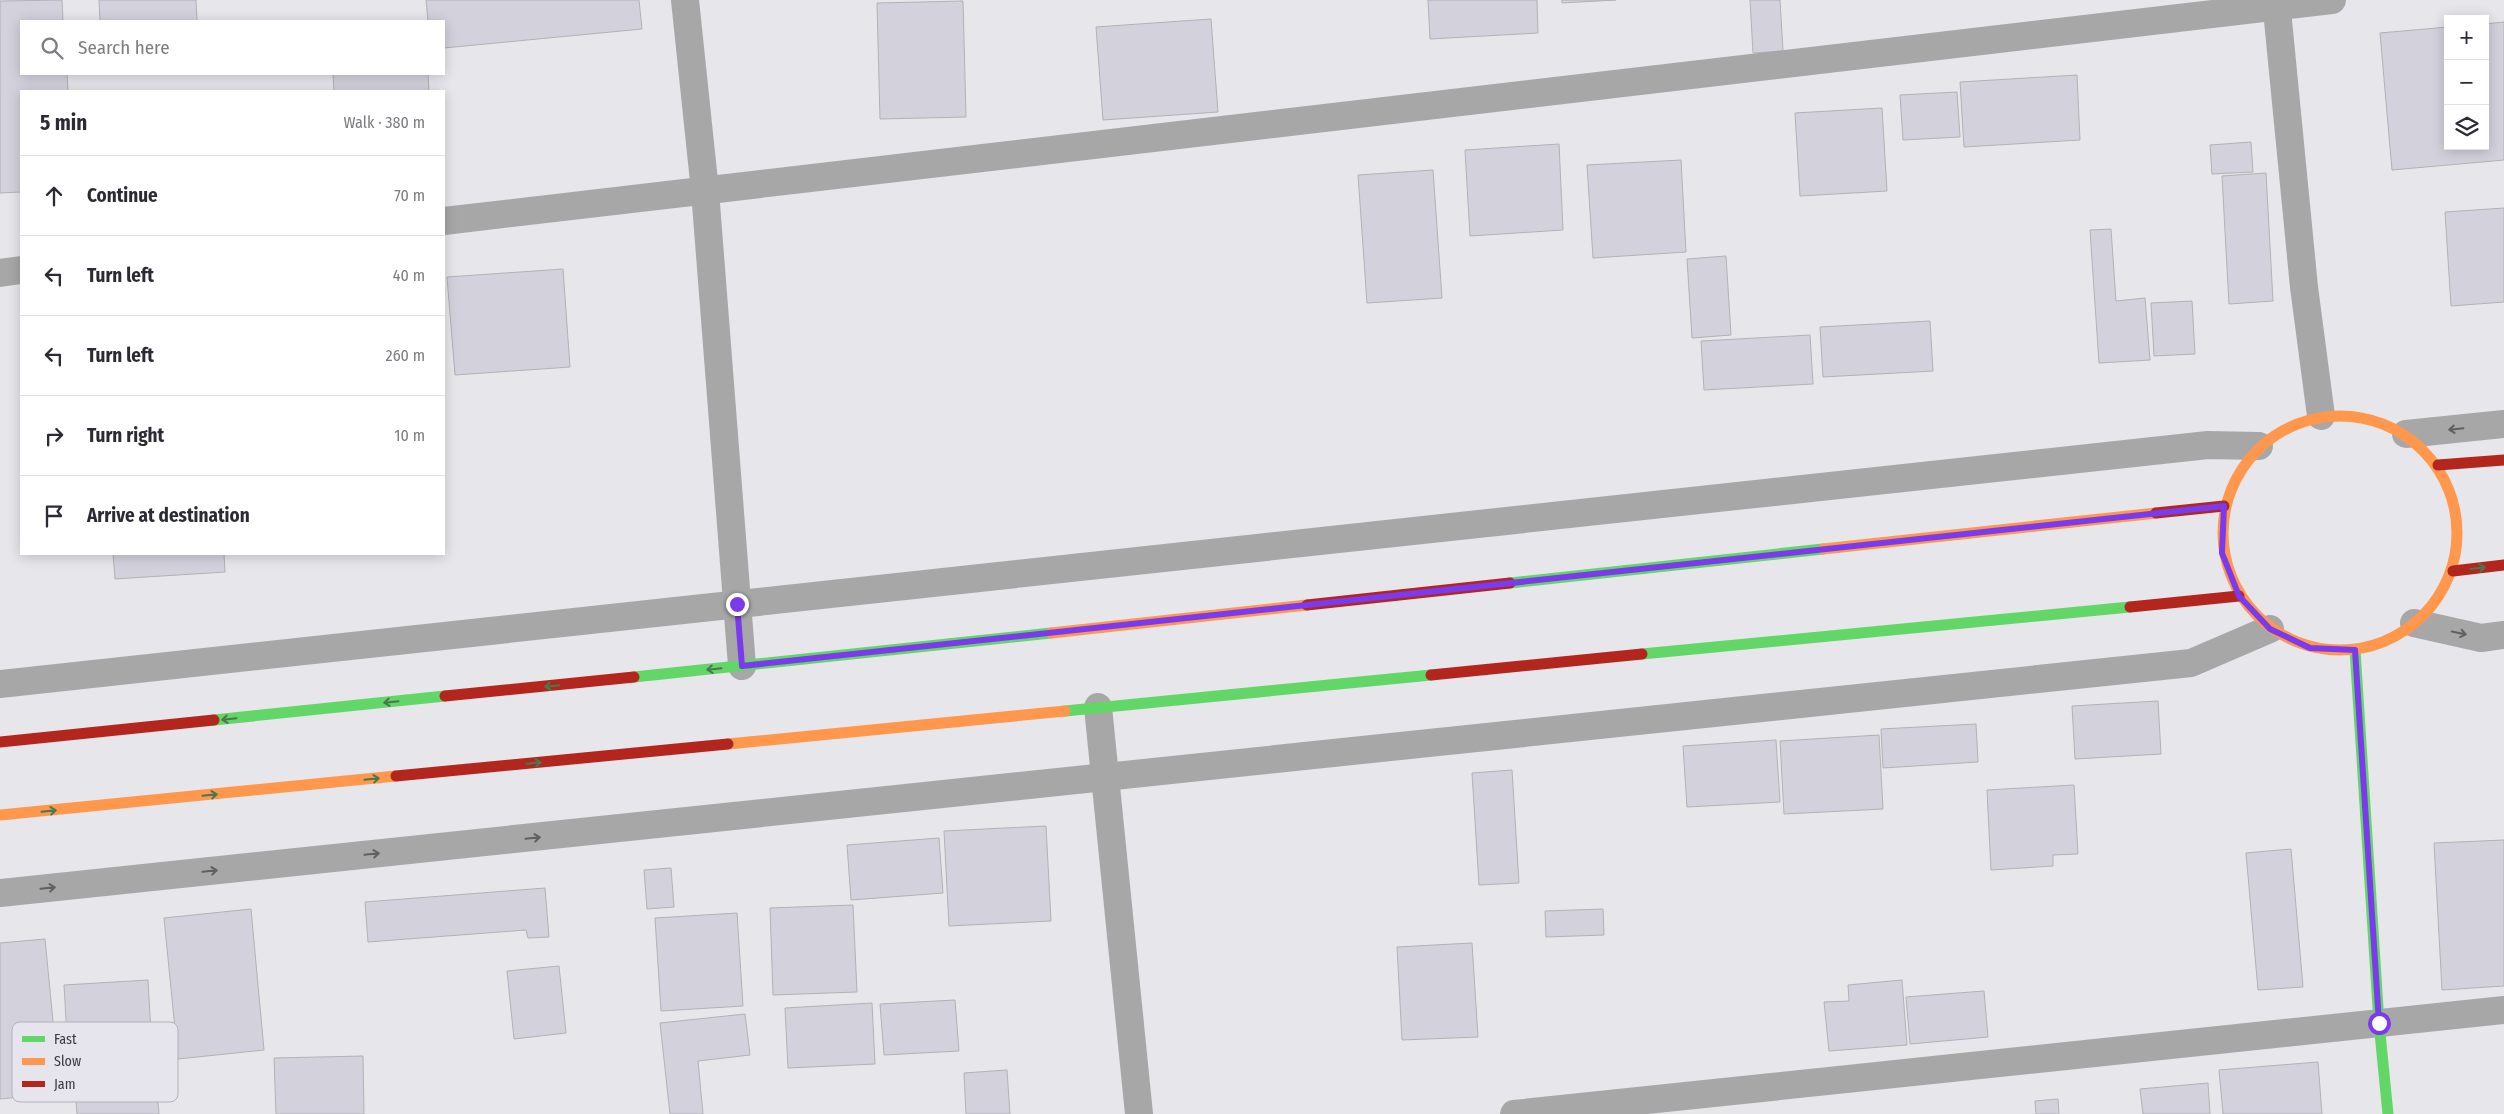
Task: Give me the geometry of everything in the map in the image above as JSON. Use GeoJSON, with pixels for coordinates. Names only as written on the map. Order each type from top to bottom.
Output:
{"type":"FeatureCollection","features":[{"type":"Feature","properties":{"kind":"main road"},"geometry":{"type":"LineString","coordinates":[[2321,416],[2365,417],[2406,434],[2438,465],[2458,516],[2452,570],[2431,608],[2397,637],[2355,650],[2310,648],[2270,629],[2239,596],[2222,553],[2224,506],[2237,474],[2259,446],[2288,427],[2321,416]]}},
{"type":"Feature","properties":{"kind":"main road"},"geometry":{"type":"LineString","coordinates":[[2438,465],[2504,460]]}},
{"type":"Feature","properties":{"kind":"main road"},"geometry":{"type":"LineString","coordinates":[[0,742],[742,666],[2224,506]]}},
{"type":"Feature","properties":{"kind":"main road"},"geometry":{"type":"LineString","coordinates":[[2452,570],[2504,565]]}},
{"type":"Feature","properties":{"kind":"main road"},"geometry":{"type":"LineString","coordinates":[[0,816],[2239,596]]}},
{"type":"Feature","properties":{"kind":"main road"},"geometry":{"type":"LineString","coordinates":[[2355,650],[2379,1023],[2388,1114]]}},
{"type":"Feature","properties":{"kind":"street"},"geometry":{"type":"LineString","coordinates":[[685,0],[704,191],[742,666]]}},
{"type":"Feature","properties":{"kind":"street"},"geometry":{"type":"LineString","coordinates":[[445,221],[2277,3],[2332,0]]}},
{"type":"Feature","properties":{"kind":"street"},"geometry":{"type":"LineString","coordinates":[[2277,3],[2304,287],[2321,416]]}},
{"type":"Feature","properties":{"kind":"street"},"geometry":{"type":"LineString","coordinates":[[0,272],[20,270]]}},
{"type":"Feature","properties":{"kind":"street"},"geometry":{"type":"LineString","coordinates":[[2406,434],[2504,424]]}},
{"type":"Feature","properties":{"kind":"street"},"geometry":{"type":"LineString","coordinates":[[0,684],[2208,444],[2259,446]]}},
{"type":"Feature","properties":{"kind":"street"},"geometry":{"type":"LineString","coordinates":[[2414,623],[2481,638],[2504,635]]}},
{"type":"Feature","properties":{"kind":"street"},"geometry":{"type":"LineString","coordinates":[[0,893],[2191,663],[2270,629]]}},
{"type":"Feature","properties":{"kind":"street"},"geometry":{"type":"LineString","coordinates":[[1098,707],[1139,1114]]}},
{"type":"Feature","properties":{"kind":"street"},"geometry":{"type":"LineString","coordinates":[[1514,1114],[2504,1010]]}},
{"type":"Feature","properties":{"kind":"building"},"geometry":{"type":"Polygon","coordinates":[[[62,0],[63,20],[20,20],[20,75],[67,75],[68,90],[20,90],[20,192],[0,193],[0,1],[62,0]]]}},
{"type":"Feature","properties":{"kind":"building"},"geometry":{"type":"Polygon","coordinates":[[[99,0],[196,0],[197,20],[100,20],[99,0]]]}},
{"type":"Feature","properties":{"kind":"building"},"geometry":{"type":"Polygon","coordinates":[[[426,0],[639,0],[642,29],[445,48],[445,20],[428,20],[426,0]]]}},
{"type":"Feature","properties":{"kind":"building"},"geometry":{"type":"Polygon","coordinates":[[[1428,0],[1537,0],[1538,33],[1430,39],[1428,0]]]}},
{"type":"Feature","properties":{"kind":"building"},"geometry":{"type":"Polygon","coordinates":[[[1562,0],[1616,0],[1562,3],[1562,0]]]}},
{"type":"Feature","properties":{"kind":"building"},"geometry":{"type":"Polygon","coordinates":[[[1750,0],[1780,0],[1783,51],[1753,53],[1750,0]]]}},
{"type":"Feature","properties":{"kind":"building"},"geometry":{"type":"Polygon","coordinates":[[[963,1],[966,117],[880,119],[877,3],[963,1]]]}},
{"type":"Feature","properties":{"kind":"building"},"geometry":{"type":"Polygon","coordinates":[[[1211,19],[1218,112],[1103,120],[1096,27],[1211,19]]]}},
{"type":"Feature","properties":{"kind":"building"},"geometry":{"type":"Polygon","coordinates":[[[2504,22],[2504,160],[2392,170],[2380,33],[2444,27],[2444,150],[2489,150],[2489,24],[2504,22]]]}},
{"type":"Feature","properties":{"kind":"building"},"geometry":{"type":"Polygon","coordinates":[[[333,75],[428,75],[429,90],[334,90],[333,75]]]}},
{"type":"Feature","properties":{"kind":"building"},"geometry":{"type":"Polygon","coordinates":[[[2077,75],[2080,140],[1964,147],[1960,82],[2077,75]]]}},
{"type":"Feature","properties":{"kind":"building"},"geometry":{"type":"Polygon","coordinates":[[[1957,92],[1960,137],[1903,140],[1900,95],[1957,92]]]}},
{"type":"Feature","properties":{"kind":"building"},"geometry":{"type":"Polygon","coordinates":[[[1882,108],[1887,191],[1800,196],[1795,113],[1882,108]]]}},
{"type":"Feature","properties":{"kind":"building"},"geometry":{"type":"Polygon","coordinates":[[[2251,142],[2253,172],[2212,174],[2210,145],[2251,142]]]}},
{"type":"Feature","properties":{"kind":"building"},"geometry":{"type":"Polygon","coordinates":[[[1559,144],[1563,230],[1470,236],[1465,150],[1559,144]]]}},
{"type":"Feature","properties":{"kind":"building"},"geometry":{"type":"Polygon","coordinates":[[[1681,160],[1686,252],[1593,258],[1587,165],[1681,160]]]}},
{"type":"Feature","properties":{"kind":"building"},"geometry":{"type":"Polygon","coordinates":[[[1433,170],[1442,298],[1367,303],[1358,175],[1433,170]]]}},
{"type":"Feature","properties":{"kind":"building"},"geometry":{"type":"Polygon","coordinates":[[[2266,173],[2273,301],[2229,304],[2222,176],[2266,173]]]}},
{"type":"Feature","properties":{"kind":"building"},"geometry":{"type":"Polygon","coordinates":[[[2504,208],[2504,302],[2451,306],[2445,212],[2504,208]]]}},
{"type":"Feature","properties":{"kind":"building"},"geometry":{"type":"Polygon","coordinates":[[[2111,229],[2116,301],[2145,298],[2150,360],[2099,363],[2090,230],[2111,229]]]}},
{"type":"Feature","properties":{"kind":"building"},"geometry":{"type":"Polygon","coordinates":[[[1726,256],[1731,335],[1692,338],[1687,259],[1726,256]]]}},
{"type":"Feature","properties":{"kind":"building"},"geometry":{"type":"Polygon","coordinates":[[[563,269],[570,367],[455,375],[447,277],[563,269]]]}},
{"type":"Feature","properties":{"kind":"building"},"geometry":{"type":"Polygon","coordinates":[[[2192,301],[2195,354],[2154,356],[2151,303],[2192,301]]]}},
{"type":"Feature","properties":{"kind":"building"},"geometry":{"type":"Polygon","coordinates":[[[1930,321],[1933,371],[1823,377],[1820,327],[1930,321]]]}},
{"type":"Feature","properties":{"kind":"building"},"geometry":{"type":"Polygon","coordinates":[[[1810,335],[1813,384],[1704,390],[1701,341],[1810,335]]]}},
{"type":"Feature","properties":{"kind":"building"},"geometry":{"type":"Polygon","coordinates":[[[113,555],[224,555],[225,572],[115,579],[113,555]]]}},
{"type":"Feature","properties":{"kind":"building"},"geometry":{"type":"Polygon","coordinates":[[[2158,701],[2161,754],[2075,759],[2072,706],[2158,701]]]}},
{"type":"Feature","properties":{"kind":"building"},"geometry":{"type":"Polygon","coordinates":[[[1976,724],[1978,762],[1883,768],[1881,729],[1976,724]]]}},
{"type":"Feature","properties":{"kind":"building"},"geometry":{"type":"Polygon","coordinates":[[[1879,735],[1883,809],[1784,814],[1780,741],[1879,735]]]}},
{"type":"Feature","properties":{"kind":"building"},"geometry":{"type":"Polygon","coordinates":[[[1776,740],[1780,802],[1687,807],[1683,746],[1776,740]]]}},
{"type":"Feature","properties":{"kind":"building"},"geometry":{"type":"Polygon","coordinates":[[[1512,770],[1519,883],[1479,885],[1472,773],[1512,770]]]}},
{"type":"Feature","properties":{"kind":"building"},"geometry":{"type":"Polygon","coordinates":[[[2074,785],[2078,854],[2053,855],[2053,866],[1991,870],[1987,790],[2074,785]]]}},
{"type":"Feature","properties":{"kind":"building"},"geometry":{"type":"Polygon","coordinates":[[[1046,826],[1051,921],[949,926],[944,831],[1046,826]]]}},
{"type":"Feature","properties":{"kind":"building"},"geometry":{"type":"Polygon","coordinates":[[[939,838],[943,893],[851,900],[847,845],[939,838]]]}},
{"type":"Feature","properties":{"kind":"building"},"geometry":{"type":"Polygon","coordinates":[[[2504,840],[2504,986],[2442,990],[2434,843],[2504,840]]]}},
{"type":"Feature","properties":{"kind":"building"},"geometry":{"type":"Polygon","coordinates":[[[2291,849],[2303,987],[2258,990],[2246,853],[2291,849]]]}},
{"type":"Feature","properties":{"kind":"building"},"geometry":{"type":"Polygon","coordinates":[[[671,868],[674,907],[647,909],[644,870],[671,868]]]}},
{"type":"Feature","properties":{"kind":"building"},"geometry":{"type":"Polygon","coordinates":[[[545,888],[549,937],[528,938],[526,930],[368,942],[365,902],[545,888]]]}},
{"type":"Feature","properties":{"kind":"building"},"geometry":{"type":"Polygon","coordinates":[[[853,905],[857,992],[773,995],[770,908],[853,905]]]}},
{"type":"Feature","properties":{"kind":"building"},"geometry":{"type":"Polygon","coordinates":[[[251,909],[264,1050],[178,1059],[178,1022],[174,1022],[164,918],[251,909]]]}},
{"type":"Feature","properties":{"kind":"building"},"geometry":{"type":"Polygon","coordinates":[[[1603,909],[1604,935],[1546,937],[1545,911],[1603,909]]]}},
{"type":"Feature","properties":{"kind":"building"},"geometry":{"type":"Polygon","coordinates":[[[737,913],[743,1006],[661,1011],[655,918],[737,913]]]}},
{"type":"Feature","properties":{"kind":"building"},"geometry":{"type":"Polygon","coordinates":[[[45,939],[53,1022],[12,1022],[12,1098],[0,1099],[0,943],[45,939]]]}},
{"type":"Feature","properties":{"kind":"building"},"geometry":{"type":"Polygon","coordinates":[[[1472,943],[1478,1037],[1402,1040],[1397,947],[1472,943]]]}},
{"type":"Feature","properties":{"kind":"building"},"geometry":{"type":"Polygon","coordinates":[[[559,966],[566,1033],[514,1039],[507,971],[559,966]]]}},
{"type":"Feature","properties":{"kind":"building"},"geometry":{"type":"Polygon","coordinates":[[[148,980],[150,1022],[66,1022],[64,985],[148,980]]]}},
{"type":"Feature","properties":{"kind":"building"},"geometry":{"type":"Polygon","coordinates":[[[1902,980],[1907,1045],[1829,1051],[1824,1002],[1849,1001],[1848,985],[1902,980]]]}},
{"type":"Feature","properties":{"kind":"building"},"geometry":{"type":"Polygon","coordinates":[[[1984,991],[1988,1037],[1910,1044],[1906,997],[1984,991]]]}},
{"type":"Feature","properties":{"kind":"building"},"geometry":{"type":"Polygon","coordinates":[[[955,1000],[959,1051],[884,1055],[880,1004],[955,1000]]]}},
{"type":"Feature","properties":{"kind":"building"},"geometry":{"type":"Polygon","coordinates":[[[872,1003],[875,1064],[788,1068],[785,1008],[872,1003]]]}},
{"type":"Feature","properties":{"kind":"building"},"geometry":{"type":"Polygon","coordinates":[[[745,1014],[750,1055],[698,1061],[703,1114],[670,1114],[660,1023],[745,1014]]]}},
{"type":"Feature","properties":{"kind":"building"},"geometry":{"type":"Polygon","coordinates":[[[363,1056],[364,1114],[276,1114],[274,1058],[363,1056]]]}},
{"type":"Feature","properties":{"kind":"building"},"geometry":{"type":"Polygon","coordinates":[[[2318,1062],[2322,1114],[2223,1114],[2219,1070],[2318,1062]]]}},
{"type":"Feature","properties":{"kind":"building"},"geometry":{"type":"Polygon","coordinates":[[[1007,1070],[1010,1114],[966,1114],[964,1073],[1007,1070]]]}},
{"type":"Feature","properties":{"kind":"building"},"geometry":{"type":"Polygon","coordinates":[[[2208,1083],[2210,1114],[2143,1114],[2140,1089],[2208,1083]]]}},
{"type":"Feature","properties":{"kind":"building"},"geometry":{"type":"Polygon","coordinates":[[[2058,1099],[2059,1114],[2036,1114],[2035,1101],[2058,1099]]]}},
{"type":"Feature","properties":{"kind":"building"},"geometry":{"type":"Polygon","coordinates":[[[76,1102],[158,1102],[159,1114],[77,1114],[76,1102]]]}},
{"type":"Feature","properties":{"kind":"traffic: fast"},"geometry":{"type":"LineString","coordinates":[[1510,583],[1823,549]]}},
{"type":"Feature","properties":{"kind":"traffic: fast"},"geometry":{"type":"LineString","coordinates":[[1642,654],[2130,607]]}},
{"type":"Feature","properties":{"kind":"traffic: fast"},"geometry":{"type":"LineString","coordinates":[[634,677],[1051,633]]}},
{"type":"Feature","properties":{"kind":"traffic: fast"},"geometry":{"type":"LineString","coordinates":[[2355,650],[2379,1023],[2388,1114]]}},
{"type":"Feature","properties":{"kind":"traffic: fast"},"geometry":{"type":"LineString","coordinates":[[1065,711],[1431,675]]}},
{"type":"Feature","properties":{"kind":"traffic: fast"},"geometry":{"type":"LineString","coordinates":[[214,720],[445,696]]}},
{"type":"Feature","properties":{"kind":"traffic: slow"},"geometry":{"type":"LineString","coordinates":[[2329,416],[2351,416],[2385,425],[2405,435],[2423,450],[2438,468],[2448,488],[2455,510],[2457,533],[2455,556],[2448,578],[2438,598],[2423,616],[2405,631],[2374,645],[2351,650],[2329,650],[2306,645],[2275,631],[2249,607],[2242,598],[2228,567],[2223,544],[2223,522],[2228,499],[2242,468],[2266,442],[2275,435],[2306,421],[2329,416]]}},
{"type":"Feature","properties":{"kind":"traffic: slow"},"geometry":{"type":"LineString","coordinates":[[1823,549],[2156,513]]}},
{"type":"Feature","properties":{"kind":"traffic: slow"},"geometry":{"type":"LineString","coordinates":[[1051,633],[1307,605]]}},
{"type":"Feature","properties":{"kind":"traffic: slow"},"geometry":{"type":"LineString","coordinates":[[728,744],[1065,711]]}},
{"type":"Feature","properties":{"kind":"traffic: slow"},"geometry":{"type":"LineString","coordinates":[[0,815],[396,776]]}},
{"type":"Feature","properties":{"kind":"traffic: jam"},"geometry":{"type":"LineString","coordinates":[[2438,465],[2504,460]]}},
{"type":"Feature","properties":{"kind":"traffic: jam"},"geometry":{"type":"LineString","coordinates":[[2156,513],[2224,506]]}},
{"type":"Feature","properties":{"kind":"traffic: jam"},"geometry":{"type":"LineString","coordinates":[[2453,571],[2504,565]]}},
{"type":"Feature","properties":{"kind":"traffic: jam"},"geometry":{"type":"LineString","coordinates":[[1307,605],[1510,583]]}},
{"type":"Feature","properties":{"kind":"traffic: jam"},"geometry":{"type":"LineString","coordinates":[[2130,607],[2239,596]]}},
{"type":"Feature","properties":{"kind":"traffic: jam"},"geometry":{"type":"LineString","coordinates":[[1431,675],[1642,654]]}},
{"type":"Feature","properties":{"kind":"traffic: jam"},"geometry":{"type":"LineString","coordinates":[[445,696],[634,677]]}},
{"type":"Feature","properties":{"kind":"traffic: jam"},"geometry":{"type":"LineString","coordinates":[[0,742],[214,720]]}},
{"type":"Feature","properties":{"kind":"traffic: jam"},"geometry":{"type":"LineString","coordinates":[[396,776],[728,744]]}},
{"type":"Feature","properties":{"kind":"route"},"geometry":{"type":"LineString","coordinates":[[737,604],[742,666],[2224,506],[2222,553],[2239,596],[2270,629],[2310,648],[2355,650],[2379,1023]]}}]}
